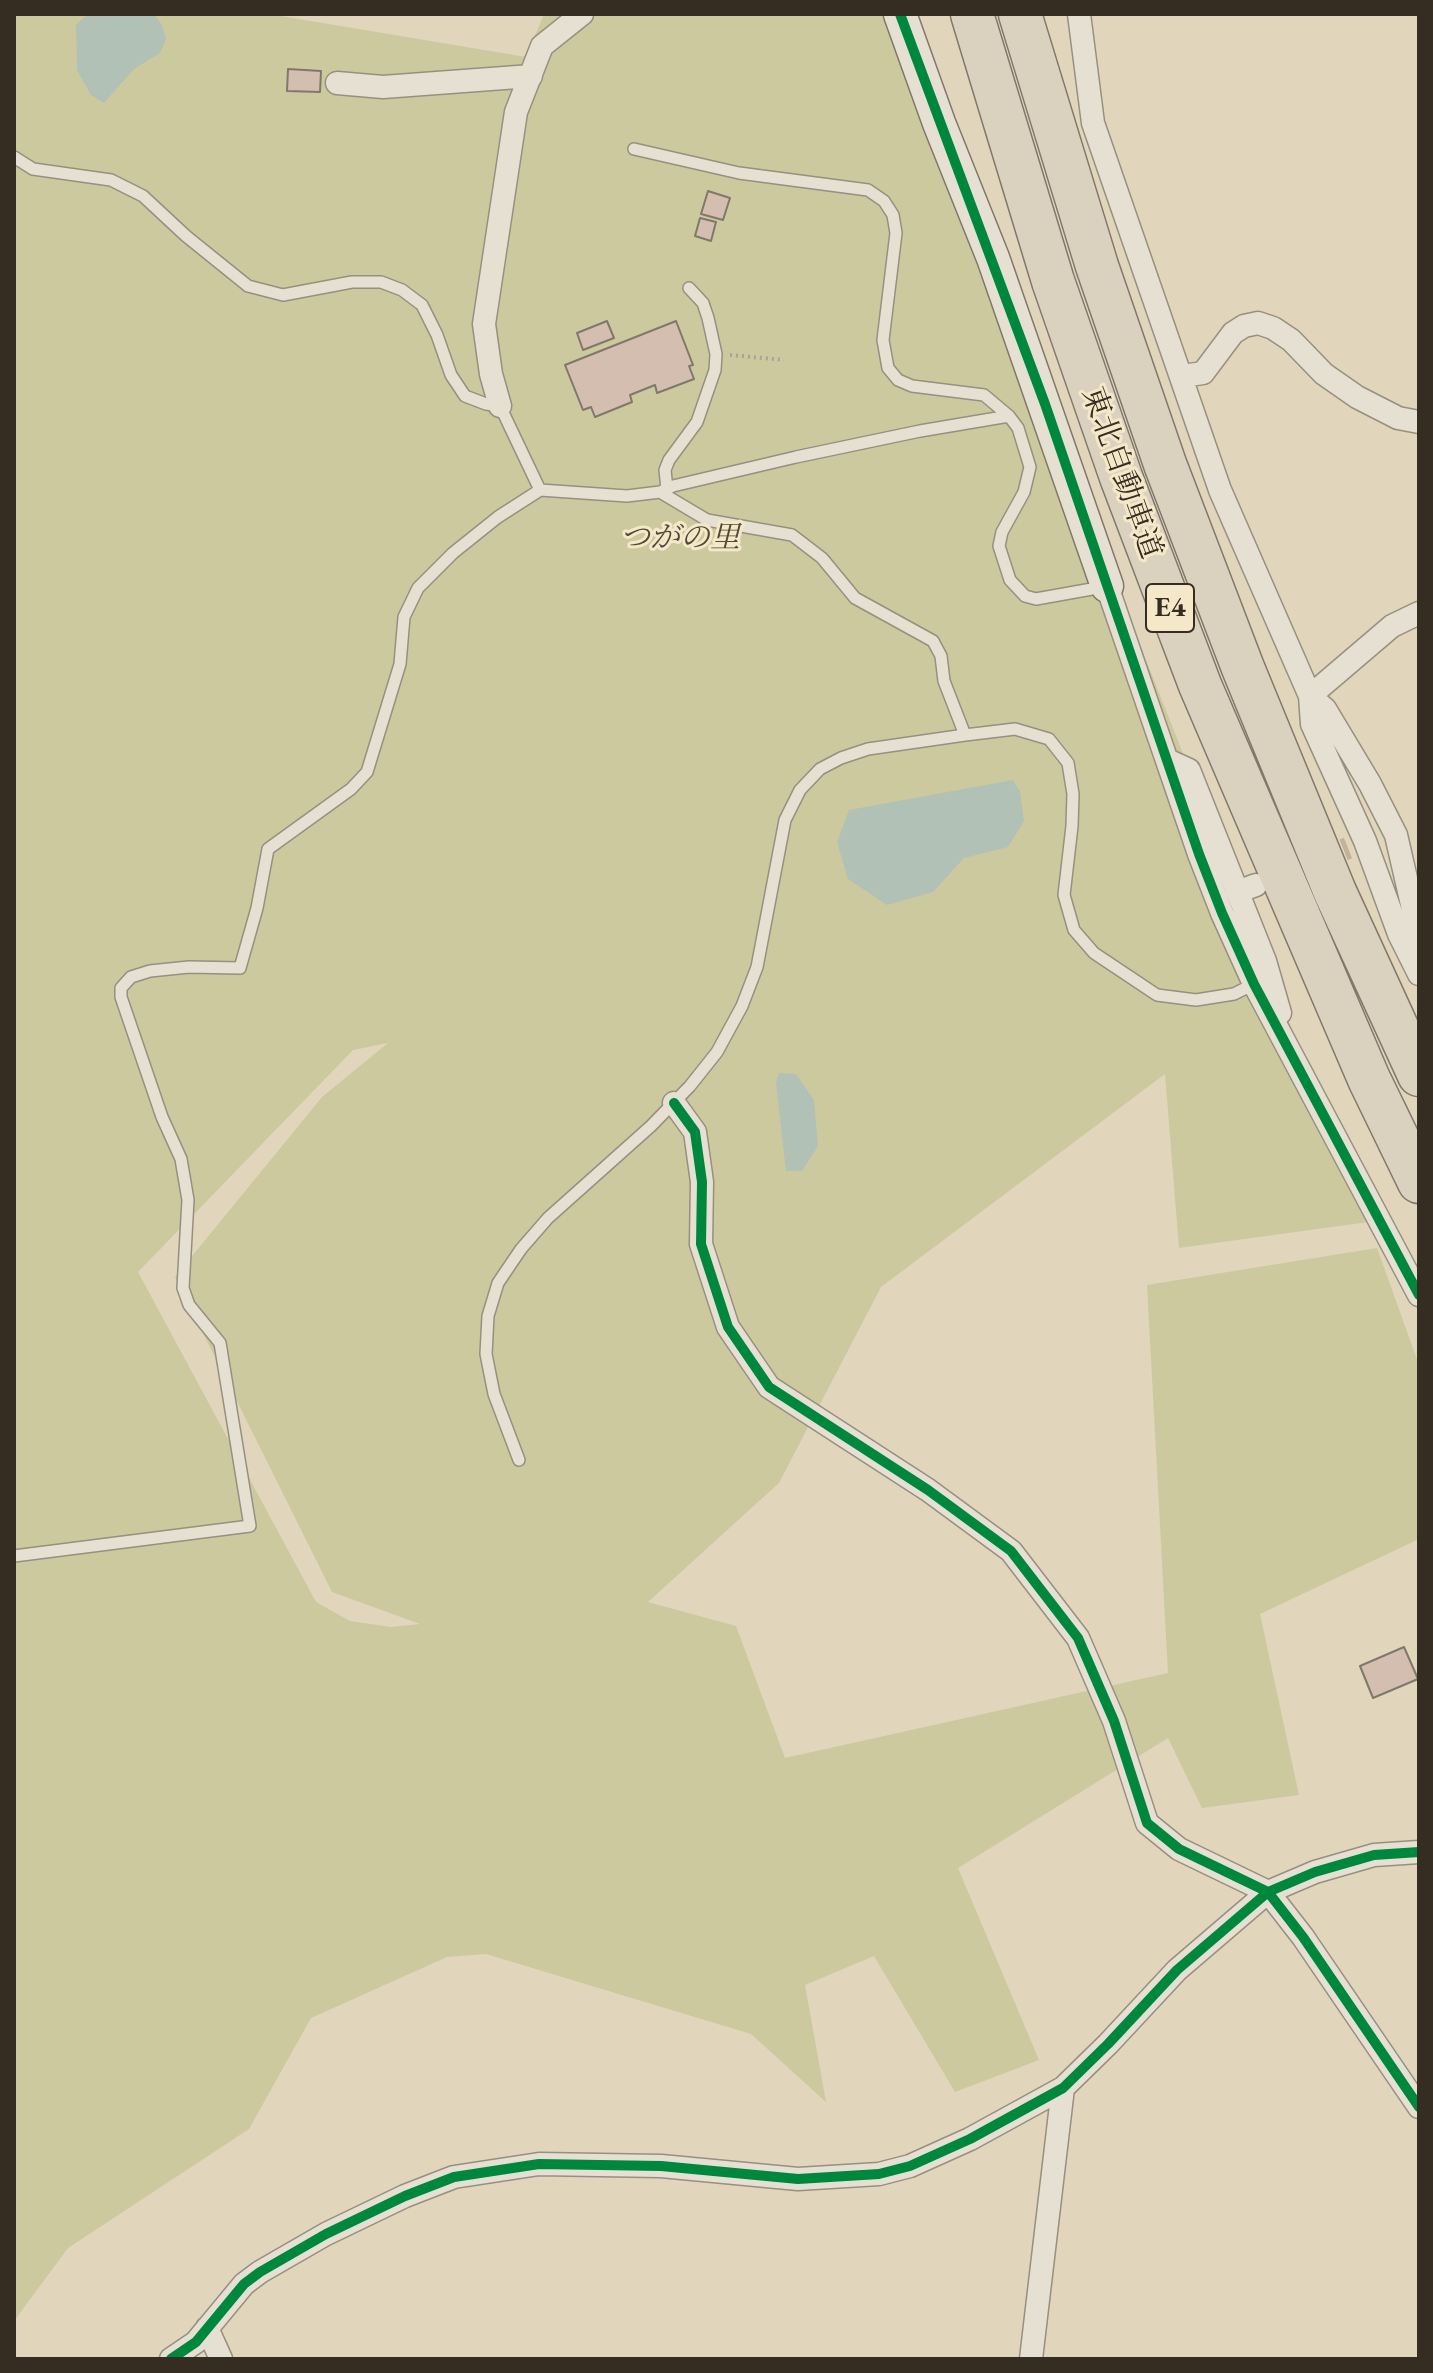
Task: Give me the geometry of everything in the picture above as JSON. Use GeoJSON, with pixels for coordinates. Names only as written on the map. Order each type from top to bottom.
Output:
{"type":"FeatureCollection","features":[{"type":"Feature","properties":{"kind":"highway","name":"東北自動車道"},"geometry":{"type":"LineString","coordinates":[[972,14],[1053,281],[1121,477],[1200,685],[1369,1079],[1419,1182]]}},
{"type":"Feature","properties":{"kind":"highway","name":"東北自動車道"},"geometry":{"type":"LineString","coordinates":[[1020,14],[1097,266],[1165,464],[1243,668],[1335,892],[1419,1075]]}},
{"type":"Feature","properties":{"kind":"street"},"geometry":{"type":"LineString","coordinates":[[500,406],[491,374],[484,324],[516,112],[542,46],[582,14]]}},
{"type":"Feature","properties":{"kind":"street"},"geometry":{"type":"LineString","coordinates":[[900,14],[993,258],[1199,854],[1254,984],[1419,1295]]}},
{"type":"Feature","properties":{"kind":"street"},"geometry":{"type":"LineString","coordinates":[[1079,14],[1093,123],[1220,490],[1310,696],[1312,724],[1356,844],[1419,974]]}},
{"type":"Feature","properties":{"kind":"street"},"geometry":{"type":"LineString","coordinates":[[337,83],[383,87],[531,76]]}},
{"type":"Feature","properties":{"kind":"street"},"geometry":{"type":"LineString","coordinates":[[1182,376],[1203,373],[1233,333],[1244,326],[1258,323],[1273,328],[1291,340],[1324,374],[1357,397],[1398,418],[1419,422]]}},
{"type":"Feature","properties":{"kind":"street"},"geometry":{"type":"LineString","coordinates":[[1310,696],[1392,626],[1419,613]]}},
{"type":"Feature","properties":{"kind":"street"},"geometry":{"type":"LineString","coordinates":[[1310,696],[1325,709],[1396,835],[1419,935]]}},
{"type":"Feature","properties":{"kind":"street"},"geometry":{"type":"LineString","coordinates":[[1167,760],[1189,770],[1247,888],[1292,1056]]}},
{"type":"Feature","properties":{"kind":"street"},"geometry":{"type":"LineString","coordinates":[[674,1103],[695,1132],[702,1182],[701,1244],[728,1327],[769,1387],[928,1490],[1011,1551],[1078,1638],[1114,1721],[1147,1823],[1179,1849],[1268,1892],[1303,1937],[1419,2107]]}},
{"type":"Feature","properties":{"kind":"street"},"geometry":{"type":"LineString","coordinates":[[171,2359],[196,2342],[244,2284],[260,2272],[326,2234],[405,2196],[454,2177],[539,2164],[661,2166],[798,2179],[879,2174],[910,2166],[970,2139],[1063,2088],[1177,1970],[1268,1892],[1315,1872],[1374,1855],[1419,1852]]}},
{"type":"Feature","properties":{"kind":"street"},"geometry":{"type":"LineString","coordinates":[[1031,2359],[1063,2088]]}},
{"type":"Feature","properties":{"kind":"street"},"geometry":{"type":"LineString","coordinates":[[207,2328],[221,2359]]}},
{"type":"Feature","properties":{"kind":"lane"},"geometry":{"type":"LineString","coordinates":[[634,149],[739,173],[868,190],[884,201],[893,215],[896,233],[883,340],[888,368],[898,380],[912,386],[984,395],[1018,428],[1030,467],[1024,492],[1002,532],[999,546],[1010,580],[1025,596],[1036,599],[1107,586]]}},
{"type":"Feature","properties":{"kind":"lane"},"geometry":{"type":"LineString","coordinates":[[14,157],[33,169],[111,180],[143,196],[248,286],[283,295],[352,282],[381,282],[402,290],[422,305],[451,375],[465,396],[500,406],[540,490]]}},
{"type":"Feature","properties":{"kind":"lane"},"geometry":{"type":"LineString","coordinates":[[663,490],[669,460],[697,422],[715,370],[716,354],[703,303],[689,288]]}},
{"type":"Feature","properties":{"kind":"lane"},"geometry":{"type":"LineString","coordinates":[[14,1556],[250,1526],[220,1343],[189,1305],[183,1288],[188,1200],[181,1159],[162,1117],[121,997],[121,988],[131,977],[150,971],[189,967],[240,968],[257,908],[268,849],[351,789],[367,772],[400,664],[404,617],[418,588],[453,553],[498,517],[540,490],[627,496],[905,434],[1009,416]]}},
{"type":"Feature","properties":{"kind":"lane"},"geometry":{"type":"LineString","coordinates":[[663,490],[707,520],[792,535],[822,558],[855,598],[933,641],[941,656],[944,681],[965,735]]}},
{"type":"Feature","properties":{"kind":"lane"},"geometry":{"type":"LineString","coordinates":[[519,1460],[494,1394],[486,1354],[488,1316],[498,1283],[521,1249],[548,1218],[674,1103],[717,1052],[742,1006],[757,967],[785,820],[800,790],[820,769],[868,749],[965,735],[1015,729],[1049,739],[1068,763],[1073,794],[1064,895],[1074,930],[1094,953],[1157,995],[1196,1000],[1234,994],[1254,984]]}},
{"type":"Feature","properties":{"kind":"path"},"geometry":{"type":"LineString","coordinates":[[716,354],[784,360]]}},
{"type":"Feature","properties":{"kind":"green space","name":"つがの里"},"geometry":{"type":"Polygon","coordinates":[[[14,14],[269,14],[526,57],[544,14],[891,14],[1368,1222],[1179,1248],[1165,1074],[881,1287],[779,1483],[648,1602],[736,1626],[785,1758],[1168,1673],[1147,1285],[1377,1248],[1419,1365],[1419,1539],[1260,1614],[1299,1795],[1202,1808],[1168,1738],[958,1868],[1039,2060],[955,2092],[874,1956],[805,1985],[826,2102],[751,2034],[486,1954],[447,1957],[311,2018],[249,2129],[68,2248],[14,2321],[14,14]],[[388,1043],[353,1050],[138,1272],[316,1602],[350,1621],[391,1627],[420,1624],[332,1592],[175,1277],[322,1097],[388,1043]]]}},
{"type":"Feature","properties":{"kind":"shaded area"},"geometry":{"type":"Polygon","coordinates":[[[88,14],[154,14],[162,25],[166,39],[160,53],[134,69],[104,103],[91,95],[77,70],[76,25],[88,14]]]}},
{"type":"Feature","properties":{"kind":"shaded area"},"geometry":{"type":"Polygon","coordinates":[[[1013,780],[1020,792],[1024,821],[1008,847],[964,858],[933,892],[887,905],[848,879],[837,842],[849,810],[1013,780]]]}},
{"type":"Feature","properties":{"kind":"shaded area"},"geometry":{"type":"Polygon","coordinates":[[[779,1073],[796,1074],[814,1100],[818,1146],[802,1171],[786,1171],[776,1083],[779,1073]]]}},
{"type":"Feature","properties":{"kind":"building"},"geometry":{"type":"Polygon","coordinates":[[[288,69],[321,71],[320,92],[287,91],[288,69]]]}},
{"type":"Feature","properties":{"kind":"building"},"geometry":{"type":"Polygon","coordinates":[[[708,191],[730,198],[723,220],[701,214],[708,191]]]}},
{"type":"Feature","properties":{"kind":"building"},"geometry":{"type":"Polygon","coordinates":[[[700,218],[716,222],[711,241],[695,236],[700,218]]]}},
{"type":"Feature","properties":{"kind":"building"},"geometry":{"type":"Polygon","coordinates":[[[607,321],[614,338],[583,350],[577,333],[607,321]]]}},
{"type":"Feature","properties":{"kind":"building"},"geometry":{"type":"Polygon","coordinates":[[[676,321],[693,365],[689,366],[694,379],[657,393],[655,385],[630,395],[632,402],[595,417],[591,407],[583,410],[565,365],[676,321]]]}},
{"type":"Feature","properties":{"kind":"building"},"geometry":{"type":"Polygon","coordinates":[[[1404,1647],[1418,1679],[1373,1698],[1360,1666],[1404,1647]]]}},
{"type":"Feature","properties":{"kind":"tunnel"},"geometry":{"type":"LineString","coordinates":[[1313,862],[1348,848]]}},
{"type":"Feature","properties":{"kind":"cycle path"},"geometry":{"type":"LineString","coordinates":[[900,14],[1045,404],[1222,913],[1254,984],[1419,1295]]}},
{"type":"Feature","properties":{"kind":"cycle path"},"geometry":{"type":"LineString","coordinates":[[674,1103],[695,1132],[702,1182],[701,1244],[728,1327],[769,1387],[928,1490],[1011,1551],[1078,1638],[1114,1721],[1147,1823],[1179,1849],[1268,1892],[1303,1937],[1419,2107]]}},
{"type":"Feature","properties":{"kind":"cycle path"},"geometry":{"type":"LineString","coordinates":[[171,2359],[196,2342],[244,2284],[260,2272],[326,2234],[405,2196],[454,2177],[539,2164],[661,2166],[798,2179],[879,2174],[910,2166],[970,2139],[1063,2088],[1177,1970],[1268,1892],[1315,1872],[1374,1855],[1419,1852]]}}]}
